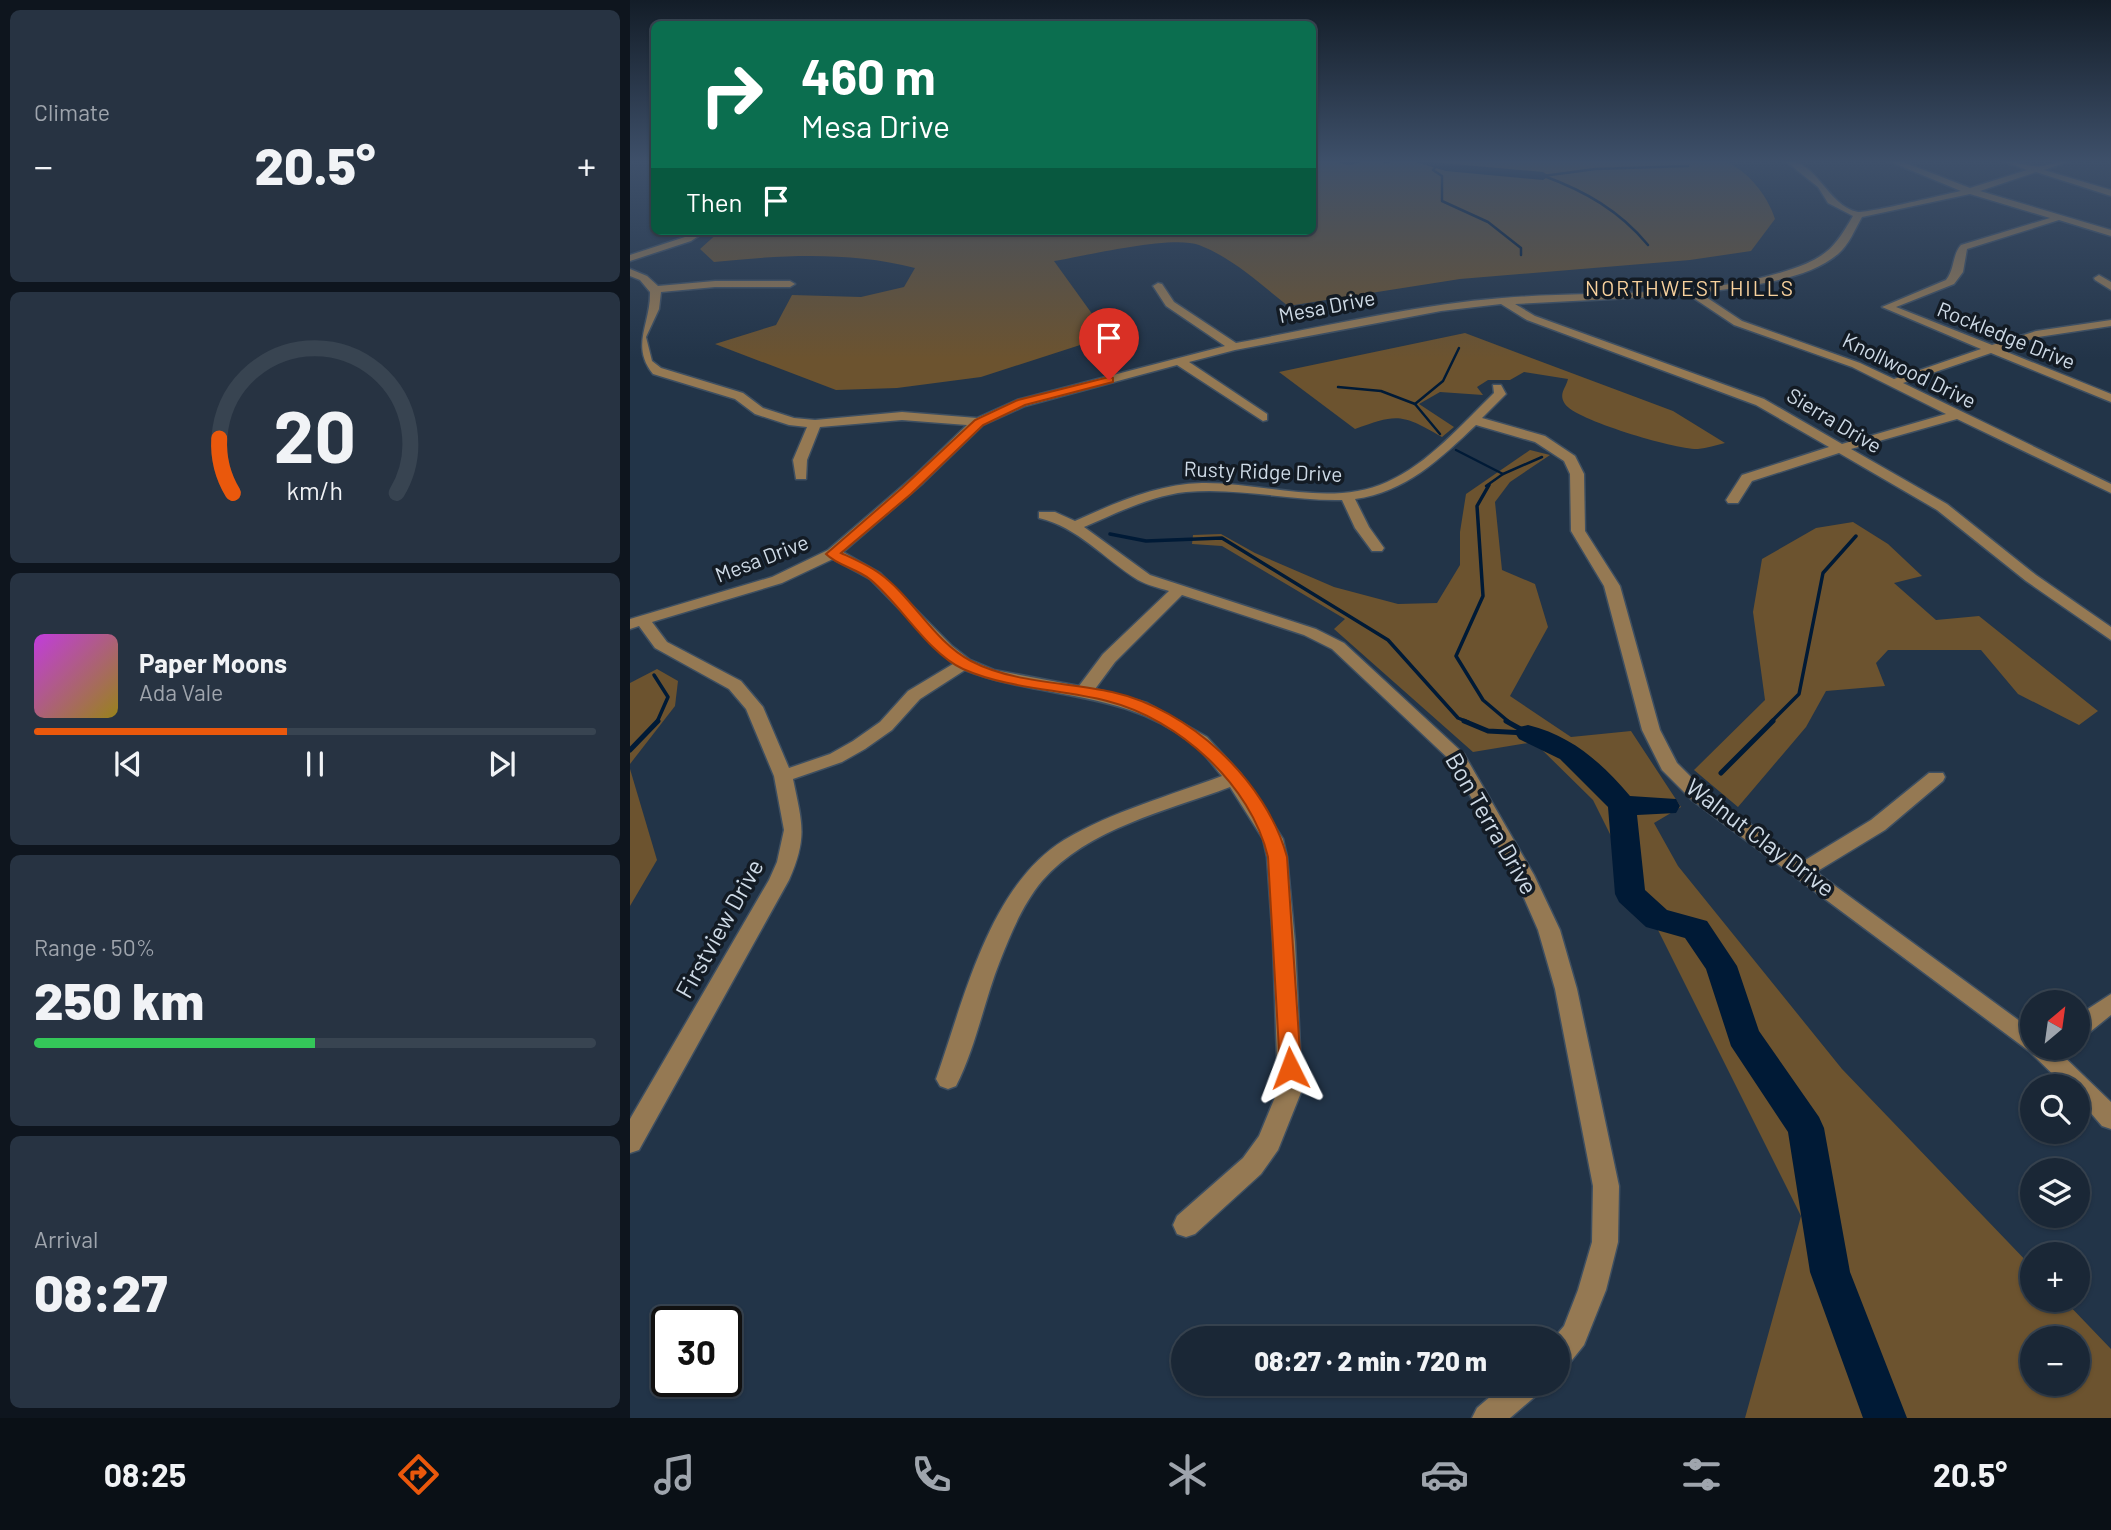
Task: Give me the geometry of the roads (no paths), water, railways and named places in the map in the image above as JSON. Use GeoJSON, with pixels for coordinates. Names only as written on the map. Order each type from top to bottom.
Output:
{"type":"FeatureCollection","features":[{"type":"Feature","properties":{"kind":"street","name":"Mesa Drive"},"geometry":{"type":"LineString","coordinates":[[636,623],[777,580],[832,554],[895,502],[979,422],[1021,403],[1234,348],[1377,319],[1503,301],[1691,292],[1771,278],[1818,263],[1841,246],[1851,226]]}},
{"type":"Feature","properties":{"kind":"street","name":"Rockledge Drive"},"geometry":{"type":"LineString","coordinates":[[2032,226],[1964,247],[1961,250],[1958,272],[1950,282],[1888,307],[2111,398]]}},
{"type":"Feature","properties":{"kind":"street"},"geometry":{"type":"LineString","coordinates":[[2084,226],[2111,233]]}},
{"type":"Feature","properties":{"kind":"street"},"geometry":{"type":"LineString","coordinates":[[630,258],[694,235]]}},
{"type":"Feature","properties":{"kind":"street"},"geometry":{"type":"LineString","coordinates":[[630,272],[643,277],[654,290],[656,309],[640,337],[648,366],[739,396],[772,417],[815,424],[902,416],[979,422]]}},
{"type":"Feature","properties":{"kind":"street"},"geometry":{"type":"LineString","coordinates":[[2099,278],[2111,287]]}},
{"type":"Feature","properties":{"kind":"street"},"geometry":{"type":"LineString","coordinates":[[654,290],[705,284],[790,284]]}},
{"type":"Feature","properties":{"kind":"street"},"geometry":{"type":"LineString","coordinates":[[1158,286],[1170,304],[1234,348]]}},
{"type":"Feature","properties":{"kind":"street","name":"Knollwood Drive"},"geometry":{"type":"LineString","coordinates":[[1691,292],[1738,323],[1823,351],[2111,489]]}},
{"type":"Feature","properties":{"kind":"street","name":"Sierra Drive"},"geometry":{"type":"LineString","coordinates":[[1503,301],[1531,318],[1740,393],[1942,507],[2031,578],[2111,635]]}},
{"type":"Feature","properties":{"kind":"street"},"geometry":{"type":"LineString","coordinates":[[1893,383],[1987,349],[2060,329],[2111,323]]}},
{"type":"Feature","properties":{"kind":"street"},"geometry":{"type":"LineString","coordinates":[[1180,362],[1263,417]]}},
{"type":"Feature","properties":{"kind":"street","name":"Rusty Ridge Drive"},"geometry":{"type":"LineString","coordinates":[[1074,526],[1150,496],[1200,486],[1310,497],[1347,497],[1393,485],[1474,420],[1500,394],[1497,388]]}},
{"type":"Feature","properties":{"kind":"street"},"geometry":{"type":"LineString","coordinates":[[1733,500],[1747,478],[1956,415]]}},
{"type":"Feature","properties":{"kind":"street","name":"Walnut Clay Drive"},"geometry":{"type":"LineString","coordinates":[[1474,420],[1540,439],[1570,459],[1577,474],[1578,531],[1612,586],[1658,748],[1669,766],[1699,796],[2020,1032]]}},
{"type":"Feature","properties":{"kind":"street"},"geometry":{"type":"LineString","coordinates":[[801,476],[800,460],[815,424]]}},
{"type":"Feature","properties":{"kind":"street"},"geometry":{"type":"LineString","coordinates":[[1347,497],[1362,528],[1377,548]]}},
{"type":"Feature","properties":{"kind":"street","name":"Bon Terra Drive"},"geometry":{"type":"LineString","coordinates":[[1044,515],[1055,516],[1074,526],[1145,578],[1310,632],[1338,646],[1458,758],[1524,875],[1549,930],[1566,989],[1606,1186],[1605,1242],[1592,1290],[1570,1340]]}},
{"type":"Feature","properties":{"kind":"street"},"geometry":{"type":"LineString","coordinates":[[832,554],[875,576],[946,650],[964,664],[990,674],[1084,691],[1141,707],[1173,723],[1200,741],[1234,778],[1273,839],[1278,857],[1290,1090],[1269,1142],[1252,1166],[1186,1226]]}},
{"type":"Feature","properties":{"kind":"street"},"geometry":{"type":"LineString","coordinates":[[1084,691],[1109,658],[1179,590]]}},
{"type":"Feature","properties":{"kind":"street","name":"Firstview Drive"},"geometry":{"type":"LineString","coordinates":[[630,1142],[787,862],[794,830],[783,776],[754,707],[723,678],[661,645],[636,623]]}},
{"type":"Feature","properties":{"kind":"street"},"geometry":{"type":"LineString","coordinates":[[783,776],[836,758],[859,745],[886,726],[914,695],[964,664]]}},
{"type":"Feature","properties":{"kind":"street"},"geometry":{"type":"LineString","coordinates":[[1803,871],[1878,825],[1936,777]]}},
{"type":"Feature","properties":{"kind":"street"},"geometry":{"type":"LineString","coordinates":[[948,1079],[1009,914],[1037,873],[1079,841],[1234,778]]}},
{"type":"Feature","properties":{"kind":"street"},"geometry":{"type":"LineString","coordinates":[[2090,1019],[2111,1003]]}},
{"type":"Feature","properties":{"kind":"street","name":"Walnut Clay Drive"},"geometry":{"type":"LineString","coordinates":[[2055,1060],[2090,1093],[2111,1119]]}},
{"type":"Feature","properties":{"kind":"street"},"geometry":{"type":"LineString","coordinates":[[1487,1418],[1514,1396]]}},
{"type":"Feature","properties":{"kind":"waterway"},"geometry":{"type":"LineString","coordinates":[[1493,226],[1521,248],[1521,255]]}},
{"type":"Feature","properties":{"kind":"waterway"},"geometry":{"type":"LineString","coordinates":[[1630,226],[1648,245]]}},
{"type":"Feature","properties":{"kind":"waterway"},"geometry":{"type":"LineString","coordinates":[[1415,404],[1443,381],[1459,348]]}},
{"type":"Feature","properties":{"kind":"waterway"},"geometry":{"type":"LineString","coordinates":[[1338,387],[1381,391],[1415,404]]}},
{"type":"Feature","properties":{"kind":"waterway"},"geometry":{"type":"LineString","coordinates":[[1415,404],[1440,434]]}},
{"type":"Feature","properties":{"kind":"waterway"},"geometry":{"type":"LineString","coordinates":[[1456,450],[1503,474]]}},
{"type":"Feature","properties":{"kind":"waterway"},"geometry":{"type":"LineString","coordinates":[[1503,474],[1542,457]]}},
{"type":"Feature","properties":{"kind":"waterway"},"geometry":{"type":"LineString","coordinates":[[1486,486],[1503,474]]}},
{"type":"Feature","properties":{"kind":"waterway"},"geometry":{"type":"LineString","coordinates":[[1489,485],[1477,506],[1483,596],[1456,656],[1483,700],[1509,722]]}},
{"type":"Feature","properties":{"kind":"waterway"},"geometry":{"type":"LineString","coordinates":[[1110,534],[1146,541],[1222,538],[1388,640],[1458,718],[1468,722]]}},
{"type":"Feature","properties":{"kind":"waterway"},"geometry":{"type":"LineString","coordinates":[[1771,722],[1799,694],[1823,573],[1856,536]]}},
{"type":"Feature","properties":{"kind":"waterway"},"geometry":{"type":"LineString","coordinates":[[654,675],[668,697],[657,722]]}},
{"type":"Feature","properties":{"kind":"waterway"},"geometry":{"type":"LineString","coordinates":[[630,750],[658,721]]}},
{"type":"Feature","properties":{"kind":"waterway"},"geometry":{"type":"LineString","coordinates":[[1464,721],[1488,731],[1528,733]]}},
{"type":"Feature","properties":{"kind":"waterway"},"geometry":{"type":"LineString","coordinates":[[1506,721],[1524,731]]}},
{"type":"Feature","properties":{"kind":"waterway"},"geometry":{"type":"LineString","coordinates":[[1721,773],[1773,721]]}},
{"type":"Feature","properties":{"kind":"waterway"},"geometry":{"type":"LineString","coordinates":[[1528,733],[1557,745],[1581,761],[1622,805]]}},
{"type":"Feature","properties":{"kind":"waterway"},"geometry":{"type":"LineString","coordinates":[[1622,805],[1666,806]]}},
{"type":"Feature","properties":{"kind":"waterway"},"geometry":{"type":"LineString","coordinates":[[1622,805],[1630,894],[1657,919],[1696,929],[1721,966],[1743,1036],[1806,1128],[1830,1272],[1885,1418]]}},
{"type":"Feature","properties":{"kind":"district","name":"NORTHWEST HILLS"},"geometry":{"type":"Point","coordinates":[1690,289]}}]}
